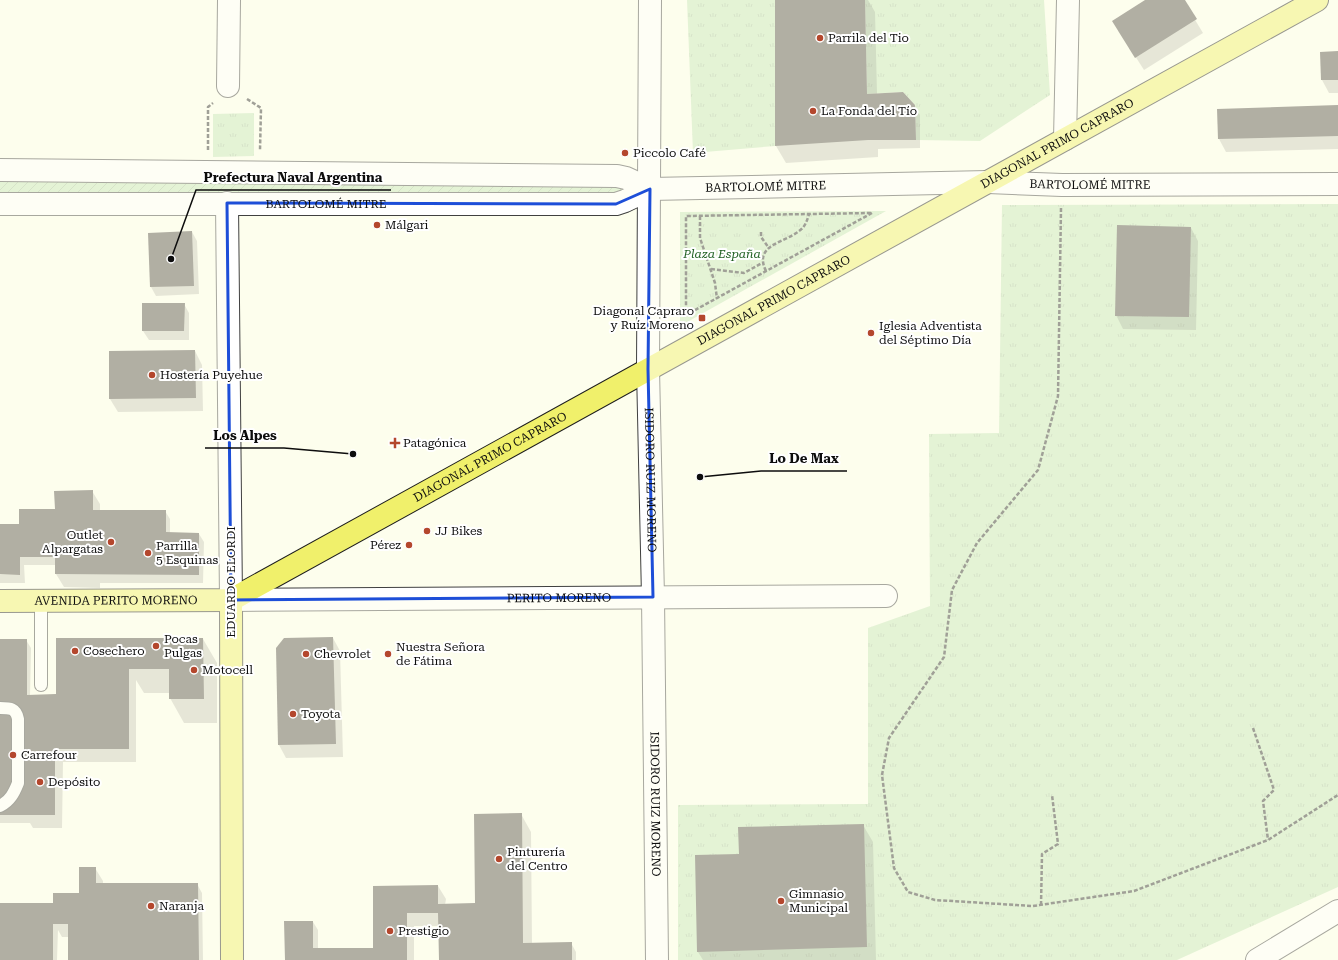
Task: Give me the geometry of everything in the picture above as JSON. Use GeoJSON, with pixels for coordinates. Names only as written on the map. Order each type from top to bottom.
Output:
{"type":"FeatureCollection","features":[{"type":"Feature","properties":{"kind":"main road","name":"DIAGONAL PRIMO CAPRARO"},"geometry":{"type":"LineString","coordinates":[[231,600],[1317,0]]}},
{"type":"Feature","properties":{"kind":"main road","name":"AVENIDA PERITO MORENO"},"geometry":{"type":"LineString","coordinates":[[0,601],[231,600]]}},
{"type":"Feature","properties":{"kind":"main road","name":"EDUARDO ELORDI"},"geometry":{"type":"LineString","coordinates":[[231,600],[232,960]]}},
{"type":"Feature","properties":{"kind":"street"},"geometry":{"type":"LineString","coordinates":[[228,86],[229,0]]}},
{"type":"Feature","properties":{"kind":"street","name":"ISIDORO RUIZ MORENO"},"geometry":{"type":"LineString","coordinates":[[650,0],[648,370],[653,598],[657,960]]}},
{"type":"Feature","properties":{"kind":"street"},"geometry":{"type":"LineString","coordinates":[[1066,139],[1068,0]]}},
{"type":"Feature","properties":{"kind":"street","name":"BARTOLOMÉ MITRE"},"geometry":{"type":"LineString","coordinates":[[0,170],[617,176],[626,178],[650,189],[988,182],[1062,185],[1338,184]]}},
{"type":"Feature","properties":{"kind":"street","name":"BARTOLOMÉ MITRE"},"geometry":{"type":"LineString","coordinates":[[0,204],[616,204],[625,202],[650,189]]}},
{"type":"Feature","properties":{"kind":"street","name":"EDUARDO ELORDI"},"geometry":{"type":"LineString","coordinates":[[227,203],[231,600]]}},
{"type":"Feature","properties":{"kind":"street","name":"PERITO MORENO"},"geometry":{"type":"LineString","coordinates":[[231,600],[886,596]]}},
{"type":"Feature","properties":{"kind":"street"},"geometry":{"type":"LineString","coordinates":[[1256,960],[1338,911]]}},
{"type":"Feature","properties":{"kind":"lane"},"geometry":{"type":"LineString","coordinates":[[41,601],[41,685]]}},
{"type":"Feature","properties":{"kind":"lane"},"geometry":{"type":"LineString","coordinates":[[0,708],[10,708],[17,714],[18,783],[9,801],[0,806]]}},
{"type":"Feature","properties":{"kind":"path"},"geometry":{"type":"LineString","coordinates":[[208,107],[208,172]]}},
{"type":"Feature","properties":{"kind":"path"},"geometry":{"type":"LineString","coordinates":[[260,173],[261,108]]}},
{"type":"Feature","properties":{"kind":"path"},"geometry":{"type":"LineString","coordinates":[[1062,185],[1058,396],[1038,470],[977,543],[952,590],[944,657],[889,738],[882,775],[894,868],[908,892],[935,900],[1032,906],[1134,891],[1268,840],[1338,795]]}},
{"type":"Feature","properties":{"kind":"path"},"geometry":{"type":"LineString","coordinates":[[872,213],[686,315],[686,216],[700,216],[809,214],[872,213]]}},
{"type":"Feature","properties":{"kind":"path"},"geometry":{"type":"LineString","coordinates":[[766,271],[762,263],[763,254],[769,248],[800,230],[807,222],[809,214]]}},
{"type":"Feature","properties":{"kind":"path"},"geometry":{"type":"LineString","coordinates":[[700,216],[700,238],[715,283],[717,298]]}},
{"type":"Feature","properties":{"kind":"path"},"geometry":{"type":"LineString","coordinates":[[761,232],[761,237],[769,248]]}},
{"type":"Feature","properties":{"kind":"path"},"geometry":{"type":"LineString","coordinates":[[711,269],[744,273],[762,263]]}},
{"type":"Feature","properties":{"kind":"path"},"geometry":{"type":"LineString","coordinates":[[1253,728],[1274,790],[1263,801],[1268,840]]}},
{"type":"Feature","properties":{"kind":"path"},"geometry":{"type":"LineString","coordinates":[[1041,905],[1042,854],[1058,844],[1052,795]]}},
{"type":"Feature","properties":{"kind":"highlighted area"},"geometry":{"type":"Polygon","coordinates":[[[650,189],[648,369],[653,597],[231,600],[227,203],[616,204],[650,189]]]}},
{"type":"Feature","properties":{"kind":"green space"},"geometry":{"type":"Polygon","coordinates":[[[687,0],[775,0],[775,146],[693,153],[687,0]]]}},
{"type":"Feature","properties":{"kind":"green space"},"geometry":{"type":"Polygon","coordinates":[[[865,0],[1044,0],[1050,95],[980,141],[916,140],[915,105],[903,92],[867,94],[865,0]]]}},
{"type":"Feature","properties":{"kind":"green space"},"geometry":{"type":"Polygon","coordinates":[[[254,113],[254,156],[213,157],[213,114],[254,113]]]}},
{"type":"Feature","properties":{"kind":"green space"},"geometry":{"type":"Polygon","coordinates":[[[0,179],[616,186],[623,190],[610,197],[0,193],[0,179]]]}},
{"type":"Feature","properties":{"kind":"green space"},"geometry":{"type":"Polygon","coordinates":[[[1338,204],[1338,887],[1177,960],[678,960],[678,805],[868,804],[868,628],[930,606],[929,434],[999,433],[1002,205],[1338,204]]]}},
{"type":"Feature","properties":{"kind":"green space","name":"Plaza España"},"geometry":{"type":"Polygon","coordinates":[[[886,211],[680,326],[680,212],[886,211]]]}},
{"type":"Feature","properties":{"kind":"building"},"geometry":{"type":"Polygon","coordinates":[[[775,0],[865,0],[867,94],[903,92],[915,105],[916,140],[868,140],[775,146],[775,0]]]}},
{"type":"Feature","properties":{"kind":"building"},"geometry":{"type":"Polygon","coordinates":[[[1145,0],[1185,0],[1197,19],[1135,58],[1112,21],[1145,0]]]}},
{"type":"Feature","properties":{"kind":"building"},"geometry":{"type":"Polygon","coordinates":[[[1338,51],[1338,80],[1321,80],[1320,52],[1338,51]]]}},
{"type":"Feature","properties":{"kind":"building"},"geometry":{"type":"Polygon","coordinates":[[[1338,105],[1338,136],[1218,139],[1217,109],[1338,105]]]}},
{"type":"Feature","properties":{"kind":"building"},"geometry":{"type":"Polygon","coordinates":[[[1117,225],[1191,227],[1189,317],[1115,316],[1117,225]]]}},
{"type":"Feature","properties":{"kind":"building"},"geometry":{"type":"Polygon","coordinates":[[[192,231],[194,286],[150,287],[148,233],[192,231]]]}},
{"type":"Feature","properties":{"kind":"building"},"geometry":{"type":"Polygon","coordinates":[[[142,303],[185,303],[184,331],[142,331],[142,303]]]}},
{"type":"Feature","properties":{"kind":"building","name":"Hostería Puyehue"},"geometry":{"type":"Polygon","coordinates":[[[195,350],[196,398],[109,399],[109,351],[195,350]]]}},
{"type":"Feature","properties":{"kind":"building"},"geometry":{"type":"Polygon","coordinates":[[[93,490],[93,510],[166,510],[166,532],[199,533],[199,575],[55,574],[55,557],[20,557],[20,575],[0,574],[0,524],[19,524],[19,509],[55,509],[54,491],[93,490]]]}},
{"type":"Feature","properties":{"kind":"building"},"geometry":{"type":"Polygon","coordinates":[[[333,637],[336,744],[278,745],[276,648],[284,638],[333,637]]]}},
{"type":"Feature","properties":{"kind":"building"},"geometry":{"type":"Polygon","coordinates":[[[56,638],[203,638],[204,699],[169,699],[169,669],[129,669],[129,749],[55,749],[55,815],[0,815],[0,639],[27,639],[27,695],[56,694],[56,638]]]}},
{"type":"Feature","properties":{"kind":"building"},"geometry":{"type":"Polygon","coordinates":[[[522,813],[523,943],[572,942],[572,960],[439,960],[438,913],[407,913],[407,960],[285,960],[284,921],[313,921],[313,948],[373,948],[373,886],[438,885],[438,904],[475,903],[474,814],[522,813]]]}},
{"type":"Feature","properties":{"kind":"building","name":"Gimnasio Municipal"},"geometry":{"type":"Polygon","coordinates":[[[864,824],[867,947],[697,952],[695,855],[739,854],[738,827],[864,824]]]}},
{"type":"Feature","properties":{"kind":"building"},"geometry":{"type":"Polygon","coordinates":[[[79,867],[96,867],[96,883],[198,883],[199,960],[68,960],[68,924],[53,924],[53,960],[0,960],[0,903],[53,903],[53,893],[79,893],[79,867]]]}},
{"type":"Feature","properties":{"kind":"place","name":"Parrila del Tio"},"geometry":{"type":"Point","coordinates":[820,38]}},
{"type":"Feature","properties":{"kind":"place","name":"La Fonda del Tío"},"geometry":{"type":"Point","coordinates":[813,111]}},
{"type":"Feature","properties":{"kind":"place","name":"Piccolo Café"},"geometry":{"type":"Point","coordinates":[625,153]}},
{"type":"Feature","properties":{"kind":"place","name":"Málgari"},"geometry":{"type":"Point","coordinates":[377,225]}},
{"type":"Feature","properties":{"kind":"place","name":"Prefectura Naval Argentina"},"geometry":{"type":"Point","coordinates":[171,259]}},
{"type":"Feature","properties":{"kind":"place","name":"Diagonal Capraro y Ruíz Moreno"},"geometry":{"type":"Point","coordinates":[702,318]}},
{"type":"Feature","properties":{"kind":"place","name":"Iglesia Adventista del Séptimo Día"},"geometry":{"type":"Point","coordinates":[871,333]}},
{"type":"Feature","properties":{"kind":"place","name":"Hostería Puyehue"},"geometry":{"type":"Point","coordinates":[152,375]}},
{"type":"Feature","properties":{"kind":"place","name":"Patagónica"},"geometry":{"type":"Point","coordinates":[395,443]}},
{"type":"Feature","properties":{"kind":"place","name":"Los Alpes"},"geometry":{"type":"Point","coordinates":[353,454]}},
{"type":"Feature","properties":{"kind":"place","name":"Lo De Max"},"geometry":{"type":"Point","coordinates":[700,477]}},
{"type":"Feature","properties":{"kind":"place","name":"JJ Bikes"},"geometry":{"type":"Point","coordinates":[427,531]}},
{"type":"Feature","properties":{"kind":"place","name":"Outlet Alpargatas"},"geometry":{"type":"Point","coordinates":[111,542]}},
{"type":"Feature","properties":{"kind":"place","name":"Pérez"},"geometry":{"type":"Point","coordinates":[409,545]}},
{"type":"Feature","properties":{"kind":"place","name":"Parrilla 5 Esquinas"},"geometry":{"type":"Point","coordinates":[148,553]}},
{"type":"Feature","properties":{"kind":"place","name":"Pocas Pulgas"},"geometry":{"type":"Point","coordinates":[156,646]}},
{"type":"Feature","properties":{"kind":"place","name":"Cosechero"},"geometry":{"type":"Point","coordinates":[75,651]}},
{"type":"Feature","properties":{"kind":"place","name":"Chevrolet"},"geometry":{"type":"Point","coordinates":[306,654]}},
{"type":"Feature","properties":{"kind":"place","name":"Nuestra Señora de Fátima"},"geometry":{"type":"Point","coordinates":[388,654]}},
{"type":"Feature","properties":{"kind":"place","name":"Motocell"},"geometry":{"type":"Point","coordinates":[194,670]}},
{"type":"Feature","properties":{"kind":"place","name":"Toyota"},"geometry":{"type":"Point","coordinates":[293,714]}},
{"type":"Feature","properties":{"kind":"place","name":"Carrefour"},"geometry":{"type":"Point","coordinates":[13,755]}},
{"type":"Feature","properties":{"kind":"place","name":"Depósito"},"geometry":{"type":"Point","coordinates":[40,782]}},
{"type":"Feature","properties":{"kind":"place","name":"Pinturería del Centro"},"geometry":{"type":"Point","coordinates":[499,859]}},
{"type":"Feature","properties":{"kind":"place","name":"Gimnasio Municipal"},"geometry":{"type":"Point","coordinates":[781,901]}},
{"type":"Feature","properties":{"kind":"place","name":"Naranja"},"geometry":{"type":"Point","coordinates":[151,906]}},
{"type":"Feature","properties":{"kind":"place","name":"Prestigio"},"geometry":{"type":"Point","coordinates":[390,931]}}]}
